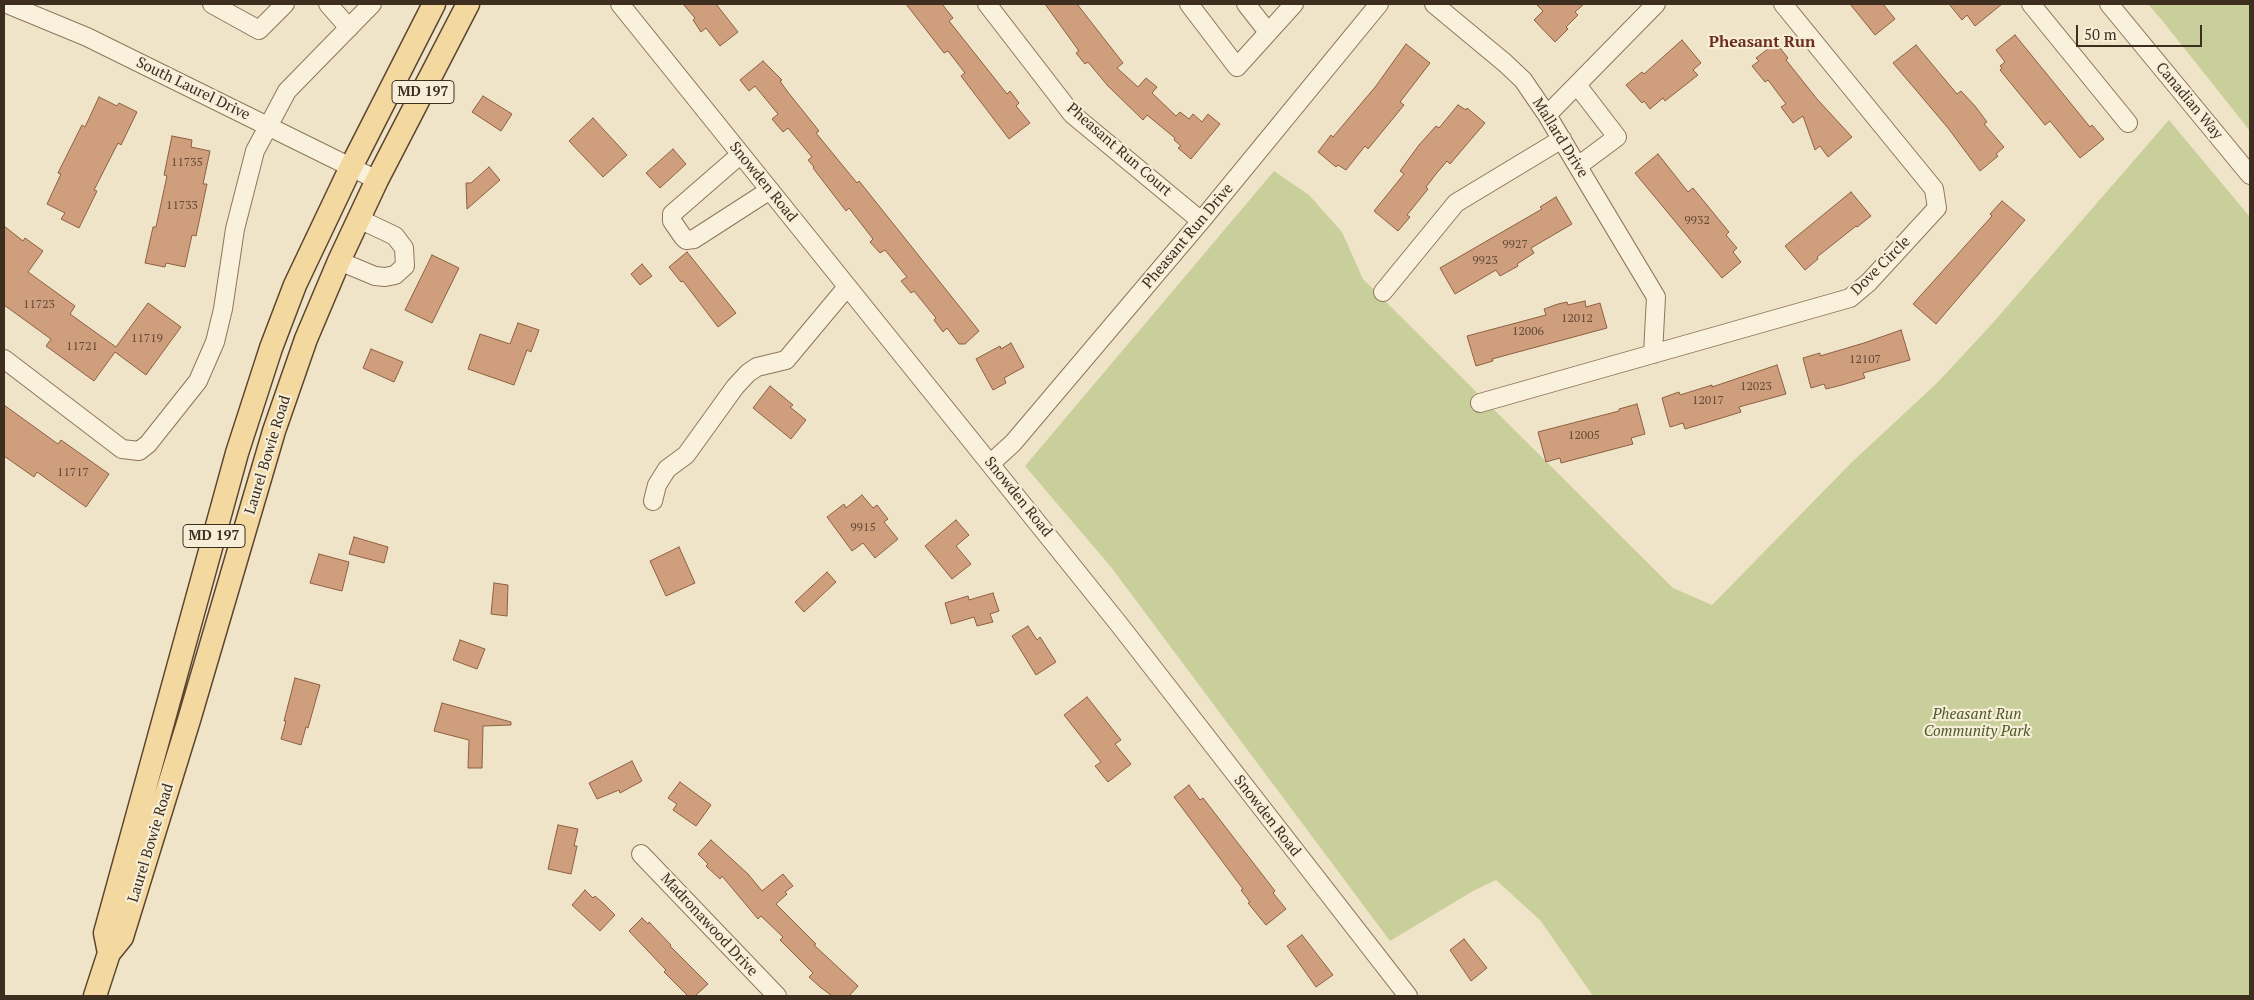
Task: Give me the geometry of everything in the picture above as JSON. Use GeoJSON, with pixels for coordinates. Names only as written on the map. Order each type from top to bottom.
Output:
{"type":"FeatureCollection","features":[{"type":"Feature","properties":{"kind":"main road","name":"Laurel Bowie Road"},"geometry":{"type":"LineString","coordinates":[[109,953],[105,933],[255,394],[295,285],[351,167],[434,4]]}},
{"type":"Feature","properties":{"kind":"main road","name":"Laurel Bowie Road"},"geometry":{"type":"LineString","coordinates":[[95,996],[109,953],[122,937],[189,720],[274,430],[306,338],[377,180],[468,4]]}},
{"type":"Feature","properties":{"kind":"street","name":"South Laurel Drive"},"geometry":{"type":"LineString","coordinates":[[7,4],[42,10],[377,180]]}},
{"type":"Feature","properties":{"kind":"street"},"geometry":{"type":"LineString","coordinates":[[212,4],[259,30],[284,4]]}},
{"type":"Feature","properties":{"kind":"street"},"geometry":{"type":"LineString","coordinates":[[328,4],[349,28]]}},
{"type":"Feature","properties":{"kind":"street"},"geometry":{"type":"LineString","coordinates":[[4,359],[122,449],[139,451],[148,444],[198,381],[215,342],[223,309],[236,229],[255,151],[287,91],[372,4]]}},
{"type":"Feature","properties":{"kind":"street","name":"Snowden Road"},"geometry":{"type":"LineString","coordinates":[[620,4],[991,463],[1147,660],[1402,994]]}},
{"type":"Feature","properties":{"kind":"street","name":"Pheasant Run Court"},"geometry":{"type":"LineString","coordinates":[[987,4],[1072,114],[1201,221]]}},
{"type":"Feature","properties":{"kind":"street"},"geometry":{"type":"LineString","coordinates":[[1189,4],[1237,67],[1294,4]]}},
{"type":"Feature","properties":{"kind":"street"},"geometry":{"type":"LineString","coordinates":[[1246,4],[1268,32]]}},
{"type":"Feature","properties":{"kind":"street","name":"Pheasant Run Drive"},"geometry":{"type":"LineString","coordinates":[[991,463],[1013,443],[1201,221],[1379,4]]}},
{"type":"Feature","properties":{"kind":"street","name":"Mallard Drive"},"geometry":{"type":"LineString","coordinates":[[1434,4],[1505,62],[1522,80],[1548,115],[1656,297],[1653,354]]}},
{"type":"Feature","properties":{"kind":"street"},"geometry":{"type":"LineString","coordinates":[[1548,115],[1656,4]]}},
{"type":"Feature","properties":{"kind":"street","name":"Dove Circle"},"geometry":{"type":"LineString","coordinates":[[1480,403],[1850,298],[1869,282],[1937,208],[1934,189],[1783,4]]}},
{"type":"Feature","properties":{"kind":"street"},"geometry":{"type":"LineString","coordinates":[[2031,4],[2128,123]]}},
{"type":"Feature","properties":{"kind":"street","name":"Canadian Way"},"geometry":{"type":"LineString","coordinates":[[2109,4],[2250,175]]}},
{"type":"Feature","properties":{"kind":"street"},"geometry":{"type":"LineString","coordinates":[[1577,85],[1617,137],[1578,166]]}},
{"type":"Feature","properties":{"kind":"street"},"geometry":{"type":"LineString","coordinates":[[1383,292],[1456,203],[1562,139]]}},
{"type":"Feature","properties":{"kind":"street"},"geometry":{"type":"LineString","coordinates":[[741,154],[672,214],[672,221],[683,237],[686,240],[694,239],[770,190]]}},
{"type":"Feature","properties":{"kind":"street"},"geometry":{"type":"LineString","coordinates":[[339,261],[375,276],[385,277],[395,275],[405,266],[404,248],[395,236],[359,219]]}},
{"type":"Feature","properties":{"kind":"street"},"geometry":{"type":"LineString","coordinates":[[653,501],[657,485],[667,469],[686,455],[735,387],[748,373],[757,367],[786,360],[847,286]]}},
{"type":"Feature","properties":{"kind":"street","name":"Madronawood Drive"},"geometry":{"type":"LineString","coordinates":[[641,854],[777,996]]}},
{"type":"Feature","properties":{"kind":"green space"},"geometry":{"type":"Polygon","coordinates":[[[2148,4],[2250,4],[2250,131],[2161,19],[2148,4]]]}},
{"type":"Feature","properties":{"kind":"green space","name":"Pheasant Run Community Park"},"geometry":{"type":"Polygon","coordinates":[[[2169,120],[2250,217],[2250,996],[1593,996],[1540,920],[1496,880],[1473,891],[1390,941],[1111,567],[1025,466],[1274,171],[1309,195],[1342,232],[1363,279],[1673,588],[1712,605],[1852,462],[1937,383],[1991,325],[2169,120]]]}},
{"type":"Feature","properties":{"kind":"building"},"geometry":{"type":"Polygon","coordinates":[[[683,4],[716,4],[738,32],[720,46],[706,28],[701,32],[693,20],[695,18],[683,4]]]}},
{"type":"Feature","properties":{"kind":"building"},"geometry":{"type":"Polygon","coordinates":[[[906,4],[942,4],[953,18],[949,21],[1007,94],[1010,91],[1019,103],[1016,106],[1030,123],[1009,139],[961,76],[965,73],[948,51],[944,53],[906,4]]]}},
{"type":"Feature","properties":{"kind":"building"},"geometry":{"type":"Polygon","coordinates":[[[1045,4],[1077,4],[1123,63],[1117,68],[1138,87],[1146,78],[1157,87],[1152,93],[1176,116],[1180,112],[1189,119],[1193,114],[1202,122],[1208,114],[1220,124],[1191,159],[1178,148],[1181,146],[1174,140],[1175,138],[1147,115],[1143,120],[1108,86],[1088,62],[1085,64],[1076,53],[1079,51],[1045,4]]]}},
{"type":"Feature","properties":{"kind":"building"},"geometry":{"type":"Polygon","coordinates":[[[1536,4],[1584,4],[1575,12],[1578,15],[1566,27],[1568,29],[1555,42],[1534,20],[1543,11],[1536,4]]]}},
{"type":"Feature","properties":{"kind":"building"},"geometry":{"type":"Polygon","coordinates":[[[1850,4],[1883,4],[1895,19],[1875,35],[1850,4]]]}},
{"type":"Feature","properties":{"kind":"building"},"geometry":{"type":"Polygon","coordinates":[[[1949,4],[2002,4],[1975,26],[1967,15],[1962,20],[1949,4]]]}},
{"type":"Feature","properties":{"kind":"building"},"geometry":{"type":"Polygon","coordinates":[[[2015,35],[2090,127],[2092,125],[2104,139],[2080,158],[2050,121],[2045,125],[2000,70],[2002,68],[2000,66],[2005,62],[1996,50],[2015,35]]]}},
{"type":"Feature","properties":{"kind":"building"},"geometry":{"type":"Polygon","coordinates":[[[1682,40],[1701,63],[1693,70],[1698,75],[1665,101],[1663,98],[1650,109],[1626,85],[1642,72],[1644,74],[1682,40]]]}},
{"type":"Feature","properties":{"kind":"building"},"geometry":{"type":"Polygon","coordinates":[[[1776,43],[1788,58],[1786,60],[1817,99],[1852,137],[1828,157],[1820,146],[1815,150],[1803,116],[1793,123],[1781,107],[1786,104],[1768,80],[1765,82],[1752,66],[1759,61],[1756,58],[1776,43]]]}},
{"type":"Feature","properties":{"kind":"building"},"geometry":{"type":"Polygon","coordinates":[[[1406,44],[1430,63],[1400,102],[1404,105],[1368,149],[1365,146],[1346,170],[1338,165],[1336,167],[1318,152],[1376,86],[1406,44]]]}},
{"type":"Feature","properties":{"kind":"building"},"geometry":{"type":"Polygon","coordinates":[[[1916,45],[1957,94],[1961,91],[1975,106],[1987,122],[1984,124],[2004,147],[1996,154],[1998,156],[1980,171],[1948,128],[1893,63],[1916,45]]]}},
{"type":"Feature","properties":{"kind":"building"},"geometry":{"type":"Polygon","coordinates":[[[763,61],[782,80],[780,81],[787,91],[819,131],[816,133],[857,183],[859,181],[979,331],[965,344],[959,344],[947,328],[943,332],[934,320],[936,318],[914,291],[911,293],[901,281],[907,277],[885,250],[880,253],[870,242],[873,239],[849,208],[846,211],[813,168],[808,160],[812,157],[788,128],[783,132],[772,119],[778,114],[755,86],[749,91],[740,80],[763,61]]]}},
{"type":"Feature","properties":{"kind":"building"},"geometry":{"type":"Polygon","coordinates":[[[483,96],[512,114],[501,131],[472,112],[483,96]]]}},
{"type":"Feature","properties":{"kind":"building"},"geometry":{"type":"Polygon","coordinates":[[[99,97],[117,106],[119,103],[137,112],[121,145],[118,143],[94,190],[97,191],[79,228],[61,219],[65,213],[47,204],[61,174],[58,173],[82,125],[85,127],[99,97]]]}},
{"type":"Feature","properties":{"kind":"building"},"geometry":{"type":"Polygon","coordinates":[[[1458,105],[1466,110],[1467,108],[1485,123],[1450,164],[1447,161],[1436,174],[1426,187],[1428,189],[1407,215],[1410,217],[1398,231],[1374,211],[1404,174],[1400,171],[1419,145],[1436,126],[1439,128],[1458,105]]]}},
{"type":"Feature","properties":{"kind":"building"},"geometry":{"type":"Polygon","coordinates":[[[593,118],[627,155],[603,177],[569,141],[593,118]]]}},
{"type":"Feature","properties":{"kind":"building"},"geometry":{"type":"Polygon","coordinates":[[[172,136],[192,140],[191,147],[210,151],[203,184],[207,184],[196,236],[192,235],[185,267],[166,263],[165,267],[145,263],[153,227],[156,227],[167,176],[164,175],[172,136]]]}},
{"type":"Feature","properties":{"kind":"building"},"geometry":{"type":"Polygon","coordinates":[[[673,149],[686,164],[660,188],[646,173],[673,149]]]}},
{"type":"Feature","properties":{"kind":"building"},"geometry":{"type":"Polygon","coordinates":[[[1658,154],[1688,192],[1693,188],[1729,232],[1726,235],[1737,248],[1733,252],[1741,262],[1722,278],[1635,173],[1658,154]]]}},
{"type":"Feature","properties":{"kind":"building"},"geometry":{"type":"Polygon","coordinates":[[[489,167],[500,180],[467,209],[466,183],[471,183],[489,167]]]}},
{"type":"Feature","properties":{"kind":"building"},"geometry":{"type":"Polygon","coordinates":[[[1851,192],[1871,216],[1817,257],[1818,259],[1805,270],[1785,246],[1851,192]]]}},
{"type":"Feature","properties":{"kind":"building"},"geometry":{"type":"Polygon","coordinates":[[[1556,197],[1572,224],[1531,248],[1534,253],[1517,264],[1518,266],[1500,276],[1496,270],[1455,294],[1440,268],[1542,209],[1540,207],[1556,197]]]}},
{"type":"Feature","properties":{"kind":"building"},"geometry":{"type":"Polygon","coordinates":[[[2002,201],[2025,220],[1936,324],[1913,304],[1992,216],[1990,214],[2002,201]]]}},
{"type":"Feature","properties":{"kind":"building"},"geometry":{"type":"Polygon","coordinates":[[[4,226],[23,241],[25,238],[43,251],[28,272],[75,306],[70,314],[116,347],[148,303],[181,327],[146,375],[115,352],[94,381],[46,346],[51,339],[4,305],[4,226]]]}},
{"type":"Feature","properties":{"kind":"building"},"geometry":{"type":"Polygon","coordinates":[[[687,252],[736,313],[718,327],[683,281],[681,282],[669,267],[687,252]]]}},
{"type":"Feature","properties":{"kind":"building"},"geometry":{"type":"Polygon","coordinates":[[[432,255],[459,268],[432,323],[405,310],[432,255]]]}},
{"type":"Feature","properties":{"kind":"building"},"geometry":{"type":"Polygon","coordinates":[[[642,264],[652,276],[640,285],[631,274],[642,264]]]}},
{"type":"Feature","properties":{"kind":"building"},"geometry":{"type":"Polygon","coordinates":[[[1585,301],[1586,307],[1600,303],[1607,328],[1492,359],[1493,361],[1476,366],[1467,336],[1546,315],[1544,309],[1558,304],[1567,302],[1568,305],[1585,301]]]}},
{"type":"Feature","properties":{"kind":"building"},"geometry":{"type":"Polygon","coordinates":[[[518,323],[539,330],[531,352],[527,350],[514,385],[468,369],[480,334],[510,344],[518,323]]]}},
{"type":"Feature","properties":{"kind":"building"},"geometry":{"type":"Polygon","coordinates":[[[1901,330],[1910,360],[1863,373],[1865,378],[1842,385],[1826,389],[1824,384],[1811,388],[1803,358],[1820,353],[1820,356],[1901,330]]]}},
{"type":"Feature","properties":{"kind":"building"},"geometry":{"type":"Polygon","coordinates":[[[1011,343],[1024,367],[1004,378],[1006,383],[993,390],[976,359],[1000,346],[1001,349],[1011,343]]]}},
{"type":"Feature","properties":{"kind":"building"},"geometry":{"type":"Polygon","coordinates":[[[371,349],[403,362],[394,382],[363,368],[371,349]]]}},
{"type":"Feature","properties":{"kind":"building"},"geometry":{"type":"Polygon","coordinates":[[[1777,365],[1786,394],[1739,407],[1741,412],[1685,429],[1683,423],[1670,427],[1662,398],[1679,392],[1680,395],[1712,385],[1712,387],[1777,365]]]}},
{"type":"Feature","properties":{"kind":"building"},"geometry":{"type":"Polygon","coordinates":[[[770,386],[793,405],[790,407],[806,420],[791,439],[753,408],[770,386]]]}},
{"type":"Feature","properties":{"kind":"building"},"geometry":{"type":"Polygon","coordinates":[[[1637,404],[1645,434],[1631,438],[1633,444],[1561,463],[1560,458],[1546,462],[1538,432],[1619,411],[1619,409],[1637,404]]]}},
{"type":"Feature","properties":{"kind":"building"},"geometry":{"type":"Polygon","coordinates":[[[4,405],[58,444],[61,440],[109,474],[86,507],[37,472],[34,477],[4,456],[4,405]]]}},
{"type":"Feature","properties":{"kind":"building"},"geometry":{"type":"Polygon","coordinates":[[[862,495],[873,508],[877,505],[888,519],[884,522],[898,539],[875,558],[863,543],[852,551],[827,517],[844,504],[846,508],[862,495]]]}},
{"type":"Feature","properties":{"kind":"building"},"geometry":{"type":"Polygon","coordinates":[[[956,520],[969,535],[956,546],[971,564],[952,579],[925,546],[956,520]]]}},
{"type":"Feature","properties":{"kind":"building"},"geometry":{"type":"Polygon","coordinates":[[[354,537],[388,547],[384,563],[349,554],[354,537]]]}},
{"type":"Feature","properties":{"kind":"building"},"geometry":{"type":"Polygon","coordinates":[[[679,547],[695,583],[666,596],[650,561],[679,547]]]}},
{"type":"Feature","properties":{"kind":"building"},"geometry":{"type":"Polygon","coordinates":[[[319,554],[349,562],[342,591],[310,583],[319,554]]]}},
{"type":"Feature","properties":{"kind":"building"},"geometry":{"type":"Polygon","coordinates":[[[827,572],[836,582],[804,612],[795,602],[827,572]]]}},
{"type":"Feature","properties":{"kind":"building"},"geometry":{"type":"Polygon","coordinates":[[[494,583],[508,585],[507,616],[491,614],[494,583]]]}},
{"type":"Feature","properties":{"kind":"building"},"geometry":{"type":"Polygon","coordinates":[[[993,593],[999,611],[990,614],[993,622],[977,626],[974,617],[951,624],[945,603],[968,596],[969,600],[993,593]]]}},
{"type":"Feature","properties":{"kind":"building"},"geometry":{"type":"Polygon","coordinates":[[[1028,626],[1037,640],[1040,637],[1056,662],[1036,675],[1012,636],[1028,626]]]}},
{"type":"Feature","properties":{"kind":"building"},"geometry":{"type":"Polygon","coordinates":[[[460,640],[485,649],[477,669],[453,660],[460,640]]]}},
{"type":"Feature","properties":{"kind":"building"},"geometry":{"type":"Polygon","coordinates":[[[295,678],[320,685],[308,728],[306,727],[301,745],[281,739],[295,678]]]}},
{"type":"Feature","properties":{"kind":"building"},"geometry":{"type":"Polygon","coordinates":[[[1087,697],[1121,740],[1115,744],[1131,764],[1108,782],[1095,766],[1101,762],[1064,715],[1087,697]]]}},
{"type":"Feature","properties":{"kind":"building"},"geometry":{"type":"Polygon","coordinates":[[[442,703],[511,722],[511,725],[483,726],[482,768],[468,768],[469,740],[434,731],[442,703]]]}},
{"type":"Feature","properties":{"kind":"building"},"geometry":{"type":"Polygon","coordinates":[[[632,761],[642,781],[620,793],[619,790],[597,799],[589,783],[632,761]]]}},
{"type":"Feature","properties":{"kind":"building"},"geometry":{"type":"Polygon","coordinates":[[[680,782],[711,805],[696,826],[673,810],[677,804],[668,798],[680,782]]]}},
{"type":"Feature","properties":{"kind":"building"},"geometry":{"type":"Polygon","coordinates":[[[1189,785],[1200,800],[1203,798],[1275,891],[1273,893],[1286,909],[1266,925],[1248,903],[1250,902],[1241,890],[1243,889],[1174,797],[1189,785]]]}},
{"type":"Feature","properties":{"kind":"building"},"geometry":{"type":"Polygon","coordinates":[[[558,825],[578,829],[574,846],[577,846],[571,874],[548,869],[558,825]]]}},
{"type":"Feature","properties":{"kind":"building"},"geometry":{"type":"Polygon","coordinates":[[[711,840],[748,874],[762,891],[783,874],[793,886],[785,892],[787,894],[776,904],[816,944],[814,945],[858,986],[849,996],[832,996],[809,977],[813,973],[780,940],[783,937],[761,916],[758,919],[722,876],[720,879],[706,866],[708,864],[698,854],[711,840]]]}},
{"type":"Feature","properties":{"kind":"building"},"geometry":{"type":"Polygon","coordinates":[[[585,890],[593,898],[595,896],[615,915],[600,931],[572,905],[585,890]]]}},
{"type":"Feature","properties":{"kind":"building"},"geometry":{"type":"Polygon","coordinates":[[[642,918],[648,924],[649,922],[708,984],[695,996],[688,996],[664,972],[666,970],[629,931],[642,918]]]}},
{"type":"Feature","properties":{"kind":"building"},"geometry":{"type":"Polygon","coordinates":[[[1302,935],[1333,975],[1316,987],[1287,946],[1302,935]]]}},
{"type":"Feature","properties":{"kind":"building"},"geometry":{"type":"Polygon","coordinates":[[[1464,939],[1487,968],[1471,981],[1450,950],[1464,939]]]}},
{"type":"Feature","properties":{"kind":"district","name":"Pheasant Run"},"geometry":{"type":"Point","coordinates":[1762,42]}}]}
